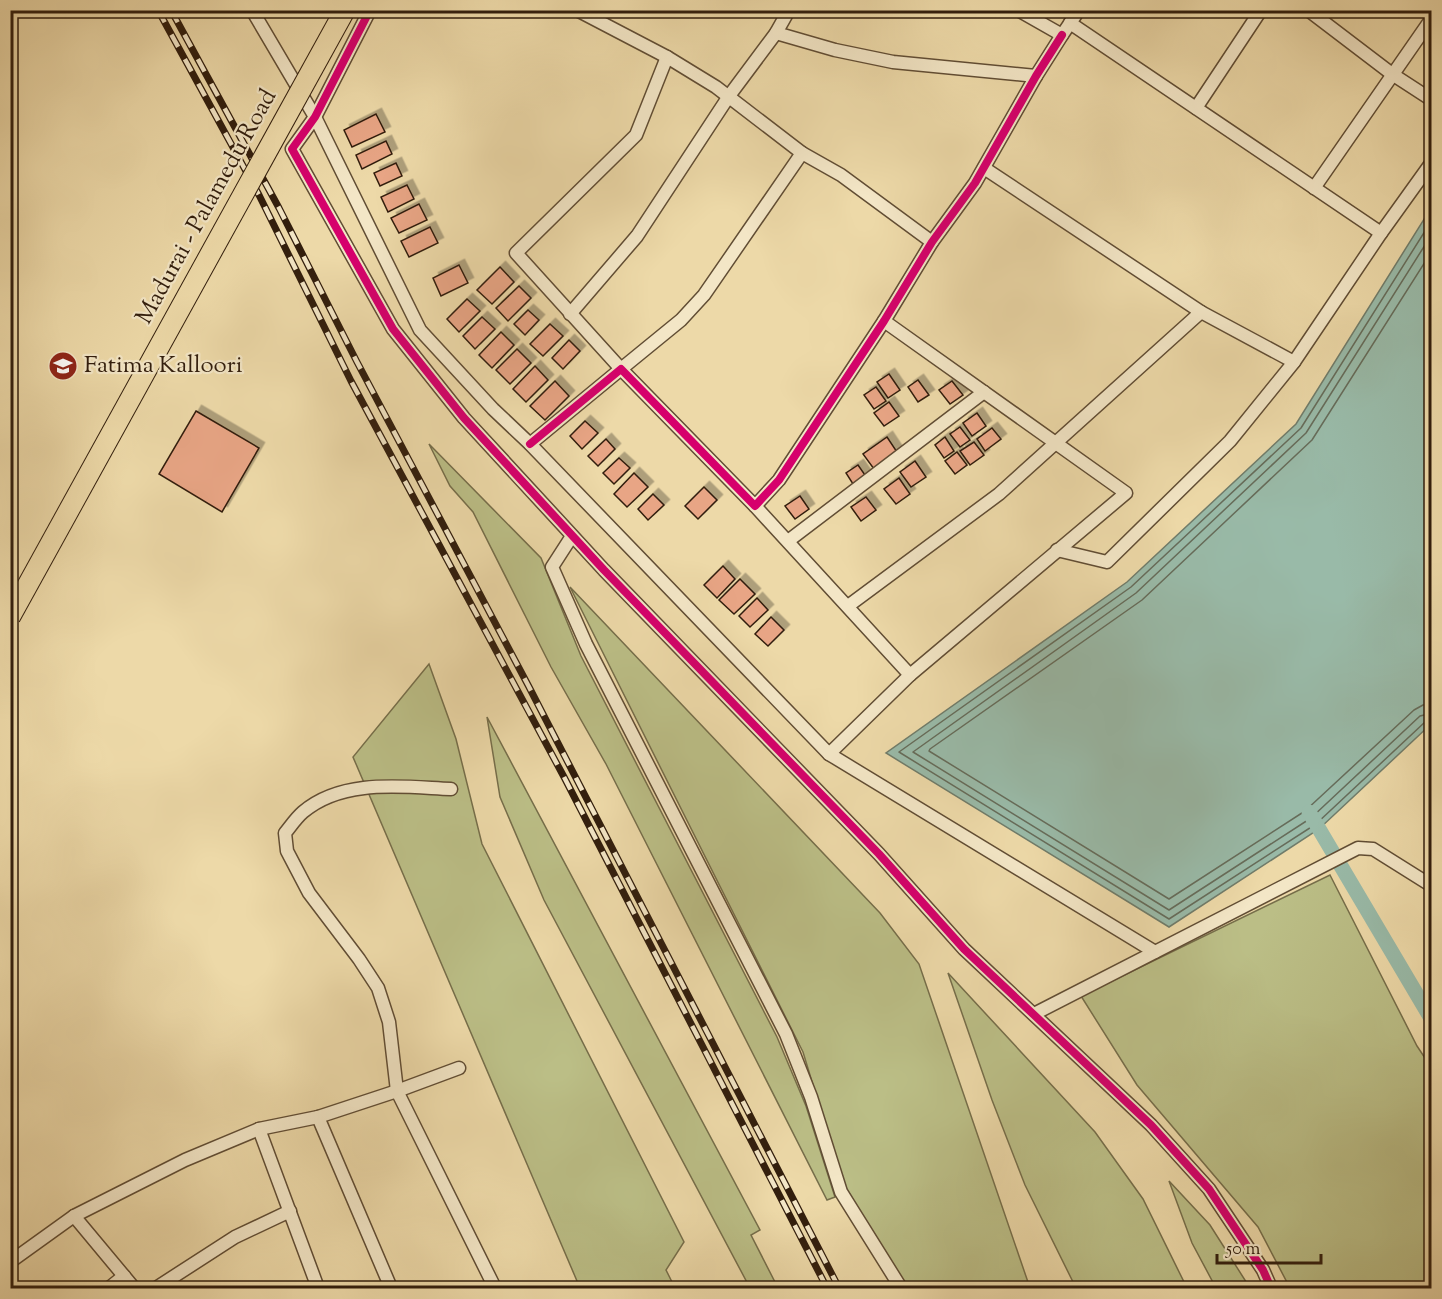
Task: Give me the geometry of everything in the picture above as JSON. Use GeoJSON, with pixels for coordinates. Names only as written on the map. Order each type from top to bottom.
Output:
{"type":"FeatureCollection","features":[{"type":"Feature","properties":{"kind":"main road","name":"Madurai - Palamedu Road"},"geometry":{"type":"LineString","coordinates":[[10,617],[345,10]]}},
{"type":"Feature","properties":{"kind":"street"},"geometry":{"type":"LineString","coordinates":[[252,10],[315,117],[420,330],[493,409],[530,444],[829,754],[1155,952]]}},
{"type":"Feature","properties":{"kind":"street"},"geometry":{"type":"LineString","coordinates":[[370,10],[315,117],[292,149],[393,329],[464,418],[682,653],[879,854],[964,949],[1150,1125],[1209,1189],[1263,1270],[1271,1288]]}},
{"type":"Feature","properties":{"kind":"street"},"geometry":{"type":"LineString","coordinates":[[577,10],[667,57],[729,96],[802,153],[842,175],[932,242]]}},
{"type":"Feature","properties":{"kind":"street"},"geometry":{"type":"LineString","coordinates":[[570,314],[637,236],[729,96],[776,33],[789,10]]}},
{"type":"Feature","properties":{"kind":"street"},"geometry":{"type":"LineString","coordinates":[[1018,10],[1062,35]]}},
{"type":"Feature","properties":{"kind":"street"},"geometry":{"type":"LineString","coordinates":[[755,506],[779,480],[884,321],[932,242],[984,168],[1036,76],[1079,10]]}},
{"type":"Feature","properties":{"kind":"street"},"geometry":{"type":"LineString","coordinates":[[1196,108],[1261,10]]}},
{"type":"Feature","properties":{"kind":"street"},"geometry":{"type":"LineString","coordinates":[[1308,10],[1392,74],[1431,100]]}},
{"type":"Feature","properties":{"kind":"street"},"geometry":{"type":"LineString","coordinates":[[1314,188],[1431,18]]}},
{"type":"Feature","properties":{"kind":"street"},"geometry":{"type":"LineString","coordinates":[[1070,23],[1381,233]]}},
{"type":"Feature","properties":{"kind":"street"},"geometry":{"type":"LineString","coordinates":[[776,33],[835,50],[893,62],[1036,76]]}},
{"type":"Feature","properties":{"kind":"street"},"geometry":{"type":"LineString","coordinates":[[667,57],[636,135],[516,253],[621,369],[755,506],[910,675]]}},
{"type":"Feature","properties":{"kind":"street"},"geometry":{"type":"LineString","coordinates":[[530,444],[681,320],[704,295],[802,153]]}},
{"type":"Feature","properties":{"kind":"street"},"geometry":{"type":"LineString","coordinates":[[1057,550],[1107,562],[1230,441],[1294,362],[1431,162]]}},
{"type":"Feature","properties":{"kind":"street"},"geometry":{"type":"LineString","coordinates":[[984,168],[1201,312],[1294,362]]}},
{"type":"Feature","properties":{"kind":"street"},"geometry":{"type":"LineString","coordinates":[[848,606],[999,494],[1201,312]]}},
{"type":"Feature","properties":{"kind":"street"},"geometry":{"type":"LineString","coordinates":[[829,754],[910,675],[1126,493],[884,321]]}},
{"type":"Feature","properties":{"kind":"street"},"geometry":{"type":"LineString","coordinates":[[788,541],[984,392]]}},
{"type":"Feature","properties":{"kind":"street"},"geometry":{"type":"LineString","coordinates":[[572,536],[552,567],[586,644],[657,786],[786,1034],[811,1097],[842,1192],[901,1288]]}},
{"type":"Feature","properties":{"kind":"street"},"geometry":{"type":"LineString","coordinates":[[451,789],[381,786],[333,793],[302,812],[285,833],[286,851],[309,893],[378,988],[389,1022],[397,1091],[495,1288]]}},
{"type":"Feature","properties":{"kind":"street"},"geometry":{"type":"LineString","coordinates":[[1034,1014],[1358,848],[1373,849],[1431,886]]}},
{"type":"Feature","properties":{"kind":"street"},"geometry":{"type":"LineString","coordinates":[[10,1263],[74,1216],[185,1160],[259,1129],[318,1117],[459,1068]]}},
{"type":"Feature","properties":{"kind":"street"},"geometry":{"type":"LineString","coordinates":[[318,1117],[391,1288]]}},
{"type":"Feature","properties":{"kind":"street"},"geometry":{"type":"LineString","coordinates":[[259,1129],[318,1288]]}},
{"type":"Feature","properties":{"kind":"street"},"geometry":{"type":"LineString","coordinates":[[156,1288],[236,1237],[290,1211]]}},
{"type":"Feature","properties":{"kind":"street"},"geometry":{"type":"LineString","coordinates":[[74,1216],[134,1288]]}},
{"type":"Feature","properties":{"kind":"street"},"geometry":{"type":"LineString","coordinates":[[109,1288],[124,1276]]}},
{"type":"Feature","properties":{"kind":"green space"},"geometry":{"type":"Polygon","coordinates":[[[429,444],[541,558],[581,656],[777,1037],[806,1106],[835,1197],[827,1200],[606,764],[551,667],[473,512],[450,486],[429,444]]]}},
{"type":"Feature","properties":{"kind":"green space"},"geometry":{"type":"Polygon","coordinates":[[[570,587],[880,913],[919,964],[1030,1288],[905,1287],[842,1181],[803,1052],[570,587]]]}},
{"type":"Feature","properties":{"kind":"green space"},"geometry":{"type":"Polygon","coordinates":[[[429,664],[456,739],[482,844],[684,1242],[666,1270],[675,1288],[580,1288],[353,757],[429,664]]]}},
{"type":"Feature","properties":{"kind":"green space"},"geometry":{"type":"Polygon","coordinates":[[[487,717],[760,1230],[751,1235],[778,1288],[750,1288],[544,900],[500,797],[487,717]]]}},
{"type":"Feature","properties":{"kind":"green space"},"geometry":{"type":"Polygon","coordinates":[[[1330,875],[1417,1046],[1431,1067],[1431,1288],[1290,1288],[1258,1227],[1137,1085],[1081,996],[1330,875]]]}},
{"type":"Feature","properties":{"kind":"green space"},"geometry":{"type":"Polygon","coordinates":[[[948,973],[1095,1132],[1143,1199],[1187,1288],[1076,1288],[1025,1185],[992,1100],[948,973]]]}},
{"type":"Feature","properties":{"kind":"green space"},"geometry":{"type":"Polygon","coordinates":[[[1169,1181],[1210,1225],[1250,1288],[1216,1288],[1192,1243],[1169,1181]]]}},
{"type":"Feature","properties":{"kind":"water"},"geometry":{"type":"Polygon","coordinates":[[[1431,208],[1431,724],[1319,829],[1169,927],[886,753],[1127,582],[1296,424],[1431,208]]]}},
{"type":"Feature","properties":{"kind":"building"},"geometry":{"type":"Polygon","coordinates":[[[376,114],[385,132],[352,147],[344,130],[376,114]]]}},
{"type":"Feature","properties":{"kind":"building"},"geometry":{"type":"Polygon","coordinates":[[[386,141],[392,154],[362,169],[356,155],[386,141]]]}},
{"type":"Feature","properties":{"kind":"building"},"geometry":{"type":"Polygon","coordinates":[[[396,163],[402,176],[380,186],[374,173],[396,163]]]}},
{"type":"Feature","properties":{"kind":"building"},"geometry":{"type":"Polygon","coordinates":[[[407,185],[414,199],[388,212],[381,197],[407,185]]]}},
{"type":"Feature","properties":{"kind":"building"},"geometry":{"type":"Polygon","coordinates":[[[419,204],[427,220],[399,233],[391,218],[419,204]]]}},
{"type":"Feature","properties":{"kind":"building"},"geometry":{"type":"Polygon","coordinates":[[[430,227],[438,243],[409,257],[401,241],[430,227]]]}},
{"type":"Feature","properties":{"kind":"building"},"geometry":{"type":"Polygon","coordinates":[[[459,265],[468,283],[441,296],[433,278],[459,265]]]}},
{"type":"Feature","properties":{"kind":"building"},"geometry":{"type":"Polygon","coordinates":[[[500,267],[514,282],[492,304],[477,290],[500,267]]]}},
{"type":"Feature","properties":{"kind":"building"},"geometry":{"type":"Polygon","coordinates":[[[519,286],[531,298],[508,321],[496,308],[519,286]]]}},
{"type":"Feature","properties":{"kind":"building"},"geometry":{"type":"Polygon","coordinates":[[[467,299],[480,311],[459,332],[447,319],[467,299]]]}},
{"type":"Feature","properties":{"kind":"building"},"geometry":{"type":"Polygon","coordinates":[[[528,310],[539,320],[525,335],[514,324],[528,310]]]}},
{"type":"Feature","properties":{"kind":"building"},"geometry":{"type":"Polygon","coordinates":[[[482,317],[495,329],[475,349],[463,336],[482,317]]]}},
{"type":"Feature","properties":{"kind":"building"},"geometry":{"type":"Polygon","coordinates":[[[550,324],[563,336],[543,356],[530,344],[550,324]]]}},
{"type":"Feature","properties":{"kind":"building"},"geometry":{"type":"Polygon","coordinates":[[[501,332],[514,345],[492,368],[479,355],[501,332]]]}},
{"type":"Feature","properties":{"kind":"building"},"geometry":{"type":"Polygon","coordinates":[[[569,340],[580,351],[563,369],[552,358],[569,340]]]}},
{"type":"Feature","properties":{"kind":"building"},"geometry":{"type":"Polygon","coordinates":[[[517,349],[531,363],[510,384],[496,370],[517,349]]]}},
{"type":"Feature","properties":{"kind":"building"},"geometry":{"type":"Polygon","coordinates":[[[535,366],[548,380],[526,402],[513,389],[535,366]]]}},
{"type":"Feature","properties":{"kind":"building"},"geometry":{"type":"Polygon","coordinates":[[[889,374],[900,390],[888,398],[877,382],[889,374]]]}},
{"type":"Feature","properties":{"kind":"building"},"geometry":{"type":"Polygon","coordinates":[[[918,380],[929,395],[918,402],[908,387],[918,380]]]}},
{"type":"Feature","properties":{"kind":"building"},"geometry":{"type":"Polygon","coordinates":[[[555,381],[569,396],[545,420],[530,406],[555,381]]]}},
{"type":"Feature","properties":{"kind":"building"},"geometry":{"type":"Polygon","coordinates":[[[952,381],[963,395],[950,404],[939,390],[952,381]]]}},
{"type":"Feature","properties":{"kind":"building"},"geometry":{"type":"Polygon","coordinates":[[[876,387],[886,401],[874,409],[864,395],[876,387]]]}},
{"type":"Feature","properties":{"kind":"building"},"geometry":{"type":"Polygon","coordinates":[[[889,402],[899,416],[884,426],[874,413],[889,402]]]}},
{"type":"Feature","properties":{"kind":"building"},"geometry":{"type":"Polygon","coordinates":[[[196,411],[259,448],[222,512],[159,474],[196,411]]]}},
{"type":"Feature","properties":{"kind":"building"},"geometry":{"type":"Polygon","coordinates":[[[977,413],[986,426],[972,436],[963,423],[977,413]]]}},
{"type":"Feature","properties":{"kind":"building"},"geometry":{"type":"Polygon","coordinates":[[[585,421],[598,433],[582,449],[570,436],[585,421]]]}},
{"type":"Feature","properties":{"kind":"building"},"geometry":{"type":"Polygon","coordinates":[[[960,427],[970,440],[960,447],[950,434],[960,427]]]}},
{"type":"Feature","properties":{"kind":"building"},"geometry":{"type":"Polygon","coordinates":[[[992,428],[1001,439],[985,451],[977,439],[992,428]]]}},
{"type":"Feature","properties":{"kind":"building"},"geometry":{"type":"Polygon","coordinates":[[[887,437],[897,452],[874,469],[863,454],[887,437]]]}},
{"type":"Feature","properties":{"kind":"building"},"geometry":{"type":"Polygon","coordinates":[[[945,437],[954,451],[944,458],[935,445],[945,437]]]}},
{"type":"Feature","properties":{"kind":"building"},"geometry":{"type":"Polygon","coordinates":[[[606,439],[615,449],[598,466],[588,456],[606,439]]]}},
{"type":"Feature","properties":{"kind":"building"},"geometry":{"type":"Polygon","coordinates":[[[974,442],[984,455],[970,465],[960,451],[974,442]]]}},
{"type":"Feature","properties":{"kind":"building"},"geometry":{"type":"Polygon","coordinates":[[[957,452],[967,465],[955,474],[945,461],[957,452]]]}},
{"type":"Feature","properties":{"kind":"building"},"geometry":{"type":"Polygon","coordinates":[[[619,458],[630,468],[614,484],[603,473],[619,458]]]}},
{"type":"Feature","properties":{"kind":"building"},"geometry":{"type":"Polygon","coordinates":[[[915,461],[926,477],[911,487],[900,472],[915,461]]]}},
{"type":"Feature","properties":{"kind":"building"},"geometry":{"type":"Polygon","coordinates":[[[858,465],[865,475],[853,484],[846,473],[858,465]]]}},
{"type":"Feature","properties":{"kind":"building"},"geometry":{"type":"Polygon","coordinates":[[[634,473],[648,487],[627,507],[614,494],[634,473]]]}},
{"type":"Feature","properties":{"kind":"building"},"geometry":{"type":"Polygon","coordinates":[[[899,478],[910,494],[896,504],[884,489],[899,478]]]}},
{"type":"Feature","properties":{"kind":"building"},"geometry":{"type":"Polygon","coordinates":[[[704,487],[717,500],[698,519],[685,506],[704,487]]]}},
{"type":"Feature","properties":{"kind":"building"},"geometry":{"type":"Polygon","coordinates":[[[653,494],[664,505],[648,520],[638,509],[653,494]]]}},
{"type":"Feature","properties":{"kind":"building"},"geometry":{"type":"Polygon","coordinates":[[[800,496],[809,509],[795,519],[785,506],[800,496]]]}},
{"type":"Feature","properties":{"kind":"building"},"geometry":{"type":"Polygon","coordinates":[[[866,497],[876,510],[861,521],[851,507],[866,497]]]}},
{"type":"Feature","properties":{"kind":"building"},"geometry":{"type":"Polygon","coordinates":[[[723,566],[735,579],[717,598],[704,585],[723,566]]]}},
{"type":"Feature","properties":{"kind":"building"},"geometry":{"type":"Polygon","coordinates":[[[740,579],[755,594],[734,614],[719,600],[740,579]]]}},
{"type":"Feature","properties":{"kind":"building"},"geometry":{"type":"Polygon","coordinates":[[[757,598],[768,610],[750,627],[739,616],[757,598]]]}},
{"type":"Feature","properties":{"kind":"building"},"geometry":{"type":"Polygon","coordinates":[[[771,617],[784,630],[768,646],[755,634],[771,617]]]}},
{"type":"Feature","properties":{"kind":"waterway"},"geometry":{"type":"LineString","coordinates":[[1309,812],[1432,1020]]}},
{"type":"Feature","properties":{"kind":"railway"},"geometry":{"type":"LineString","coordinates":[[158,10],[259,195],[351,381],[564,777],[827,1288]]}},
{"type":"Feature","properties":{"kind":"railway"},"geometry":{"type":"LineString","coordinates":[[171,10],[279,208],[839,1288]]}},
{"type":"Feature","properties":{"kind":"cycle path"},"geometry":{"type":"LineString","coordinates":[[370,10],[315,117],[292,149],[393,329],[464,418],[604,570],[879,854],[964,949],[1151,1125],[1209,1189],[1263,1270],[1271,1288]]}},
{"type":"Feature","properties":{"kind":"cycle path"},"geometry":{"type":"LineString","coordinates":[[530,444],[621,369],[755,506],[779,480],[884,321],[932,242],[975,183],[1062,35]]}},
{"type":"Feature","properties":{"kind":"place","name":"Fatima Kalloori"},"geometry":{"type":"Point","coordinates":[63,366]}}]}
